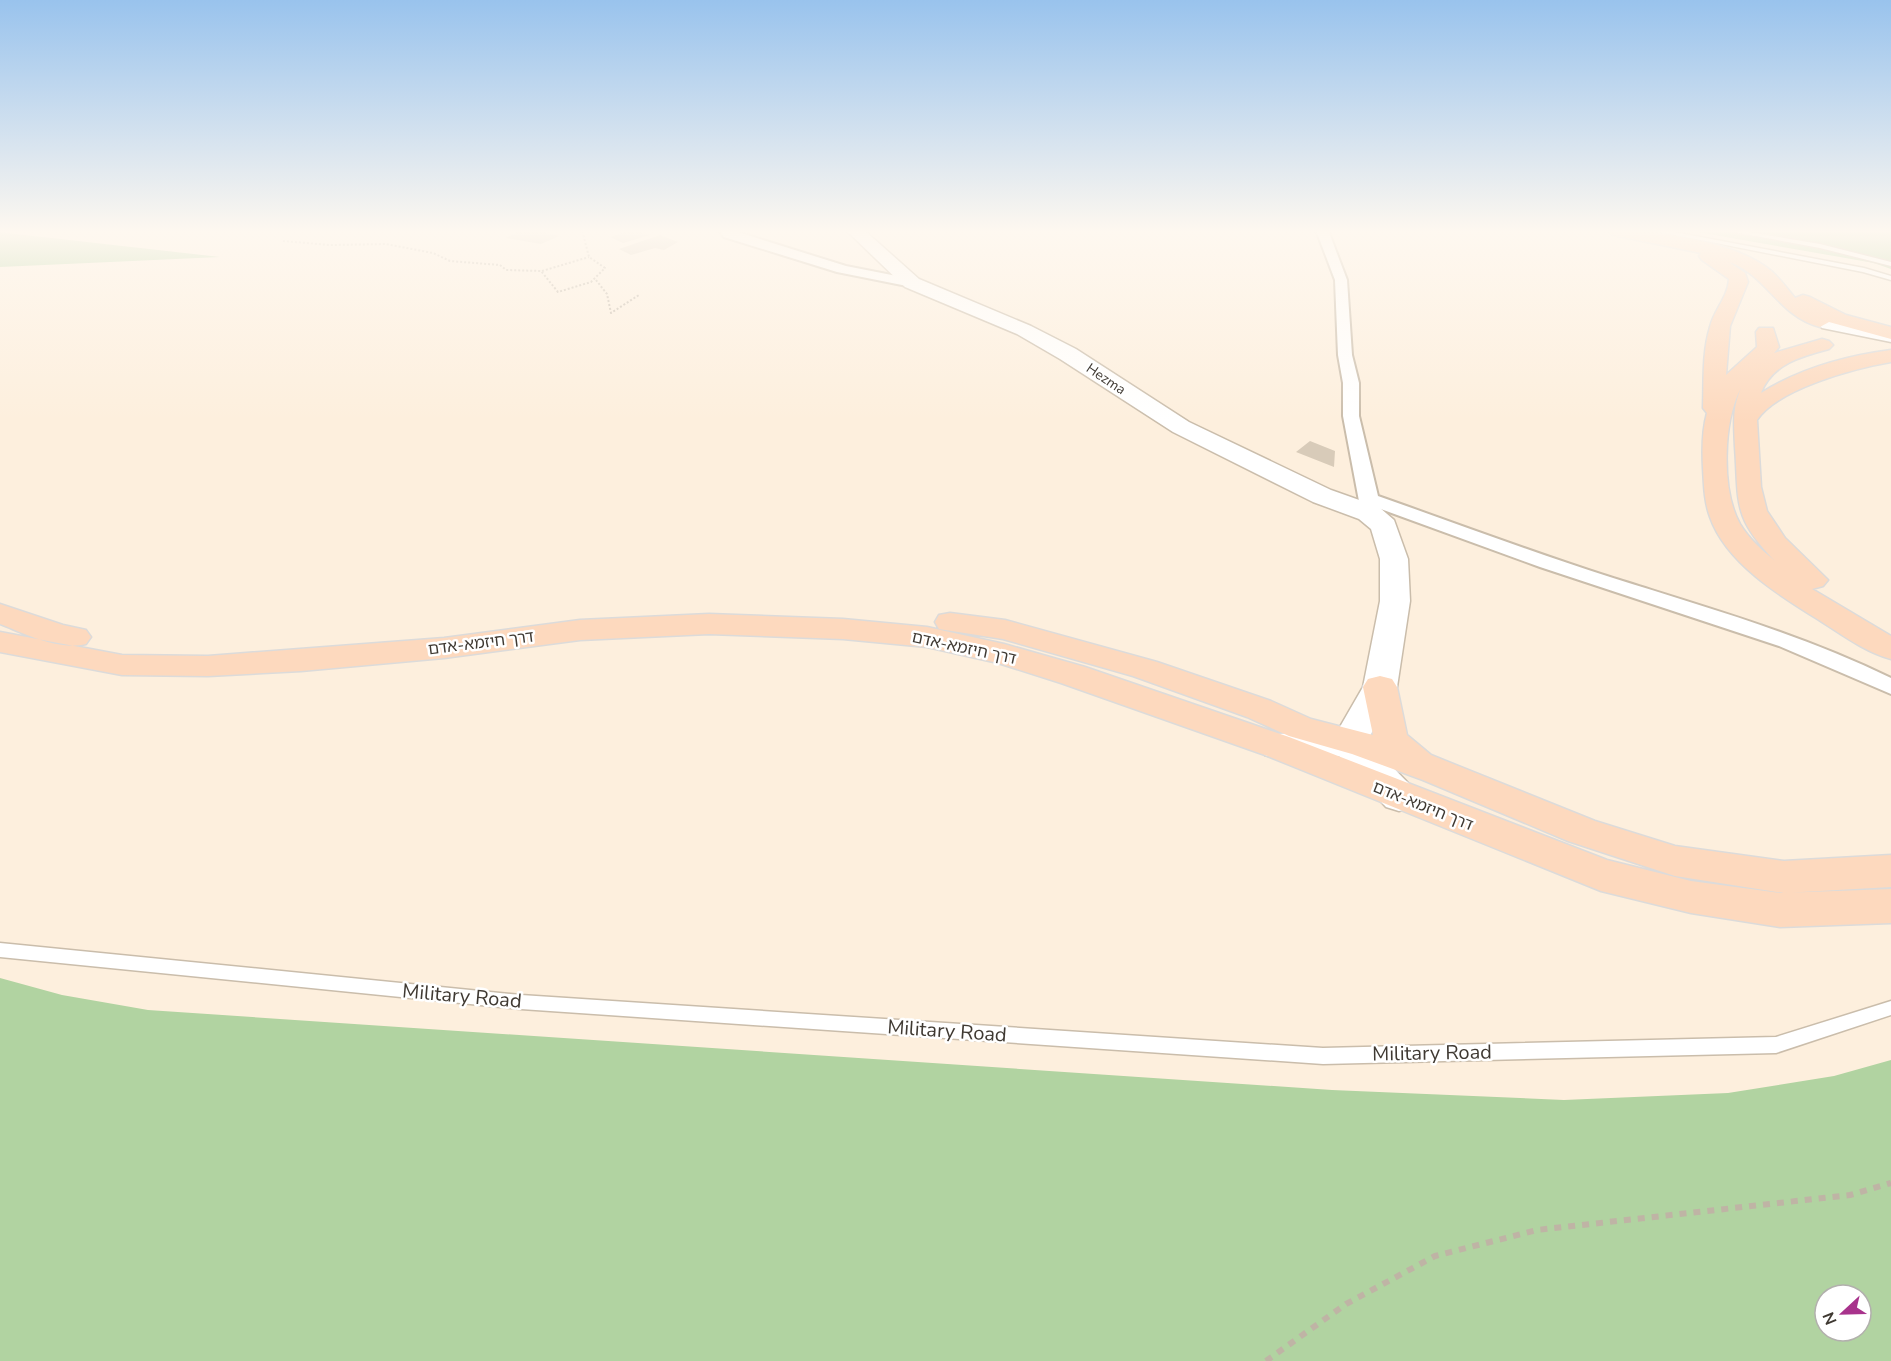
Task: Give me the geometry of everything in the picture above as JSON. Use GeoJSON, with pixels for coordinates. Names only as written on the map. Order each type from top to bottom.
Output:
{"type":"FeatureCollection","features":[{"type":"Feature","properties":{"kind":"main road"},"geometry":{"type":"LineString","coordinates":[[1736,294],[1723,317],[1719,332],[1714,426],[1719,504],[1727,525],[1756,560],[1798,592],[1833,617],[1891,649]]}},
{"type":"Feature","properties":{"kind":"main road"},"geometry":{"type":"LineString","coordinates":[[1714,426],[1725,396],[1738,373],[1761,357],[1768,347],[1768,321],[1775,307],[1768,294]]}},
{"type":"Feature","properties":{"kind":"main road"},"geometry":{"type":"LineString","coordinates":[[1781,294],[1789,303],[1828,333]]}},
{"type":"Feature","properties":{"kind":"main road"},"geometry":{"type":"LineString","coordinates":[[1793,294],[1820,311],[1860,326],[1891,334]]}},
{"type":"Feature","properties":{"kind":"main road"},"geometry":{"type":"LineString","coordinates":[[1768,321],[1756,321],[1765,315],[1790,314],[1828,333]]}},
{"type":"Feature","properties":{"kind":"main road"},"geometry":{"type":"LineString","coordinates":[[1828,333],[1779,358],[1752,383],[1744,416],[1748,452],[1746,490],[1757,519],[1793,563],[1833,596],[1891,631]]}},
{"type":"Feature","properties":{"kind":"main road"},"geometry":{"type":"LineString","coordinates":[[1744,416],[1774,393],[1818,372],[1891,356]]}},
{"type":"Feature","properties":{"kind":"main road","name":"דרך חיזמא-אדם"},"geometry":{"type":"LineString","coordinates":[[0,613],[57,634],[133,644],[211,648],[286,645],[351,639],[617,606],[719,603],[838,607],[1005,630],[1145,669],[1259,709],[1289,737]]}},
{"type":"Feature","properties":{"kind":"main road","name":"דרך חיזמא-אדם"},"geometry":{"type":"LineString","coordinates":[[0,642],[48,653],[122,665],[208,666],[301,661],[444,648],[580,630],[709,624],[843,629],[927,637],[1004,654],[1289,737],[1399,797],[1601,875],[1690,897],[1780,910],[1891,906]]}},
{"type":"Feature","properties":{"kind":"main road"},"geometry":{"type":"LineString","coordinates":[[1289,737],[1352,723],[1373,698],[1394,746],[1406,756],[1436,771]]}},
{"type":"Feature","properties":{"kind":"main road"},"geometry":{"type":"LineString","coordinates":[[1349,741],[1436,771],[1582,831],[1676,861],[1784,877],[1891,871]]}},
{"type":"Feature","properties":{"kind":"street","name":"Hezma"},"geometry":{"type":"LineString","coordinates":[[937,294],[1023,330],[1068,354],[1148,407],[1225,450],[1322,496],[1370,506]]}},
{"type":"Feature","properties":{"kind":"street"},"geometry":{"type":"LineString","coordinates":[[1289,737],[1333,745],[1349,741],[1373,698],[1395,600],[1394,559],[1384,526],[1370,506],[1355,442],[1342,294]]}},
{"type":"Feature","properties":{"kind":"street"},"geometry":{"type":"LineString","coordinates":[[1828,333],[1891,334]]}},
{"type":"Feature","properties":{"kind":"street"},"geometry":{"type":"LineString","coordinates":[[1828,333],[1891,345]]}},
{"type":"Feature","properties":{"kind":"street"},"geometry":{"type":"LineString","coordinates":[[1370,506],[1737,622],[1842,661],[1891,687]]}},
{"type":"Feature","properties":{"kind":"street"},"geometry":{"type":"LineString","coordinates":[[1349,741],[1353,749],[1399,797]]}},
{"type":"Feature","properties":{"kind":"lane","name":"Military Road"},"geometry":{"type":"LineString","coordinates":[[0,950],[521,1002],[1323,1056],[1776,1044],[1891,1008]]}},
{"type":"Feature","properties":{"kind":"path"},"geometry":{"type":"LineString","coordinates":[[607,294],[611,312],[630,303],[639,295]]}},
{"type":"Feature","properties":{"kind":"path"},"geometry":{"type":"LineString","coordinates":[[1266,1361],[1346,1304],[1435,1256],[1537,1230],[1850,1195],[1891,1183]]}},
{"type":"Feature","properties":{"kind":"green space"},"geometry":{"type":"Polygon","coordinates":[[[0,978],[62,995],[148,1010],[1332,1090],[1564,1100],[1728,1093],[1834,1076],[1891,1060],[1891,1361],[0,1361],[0,978]]]}},
{"type":"Feature","properties":{"kind":"building"},"geometry":{"type":"Polygon","coordinates":[[[1310,441],[1335,451],[1334,467],[1296,452],[1310,441]]]}}]}
